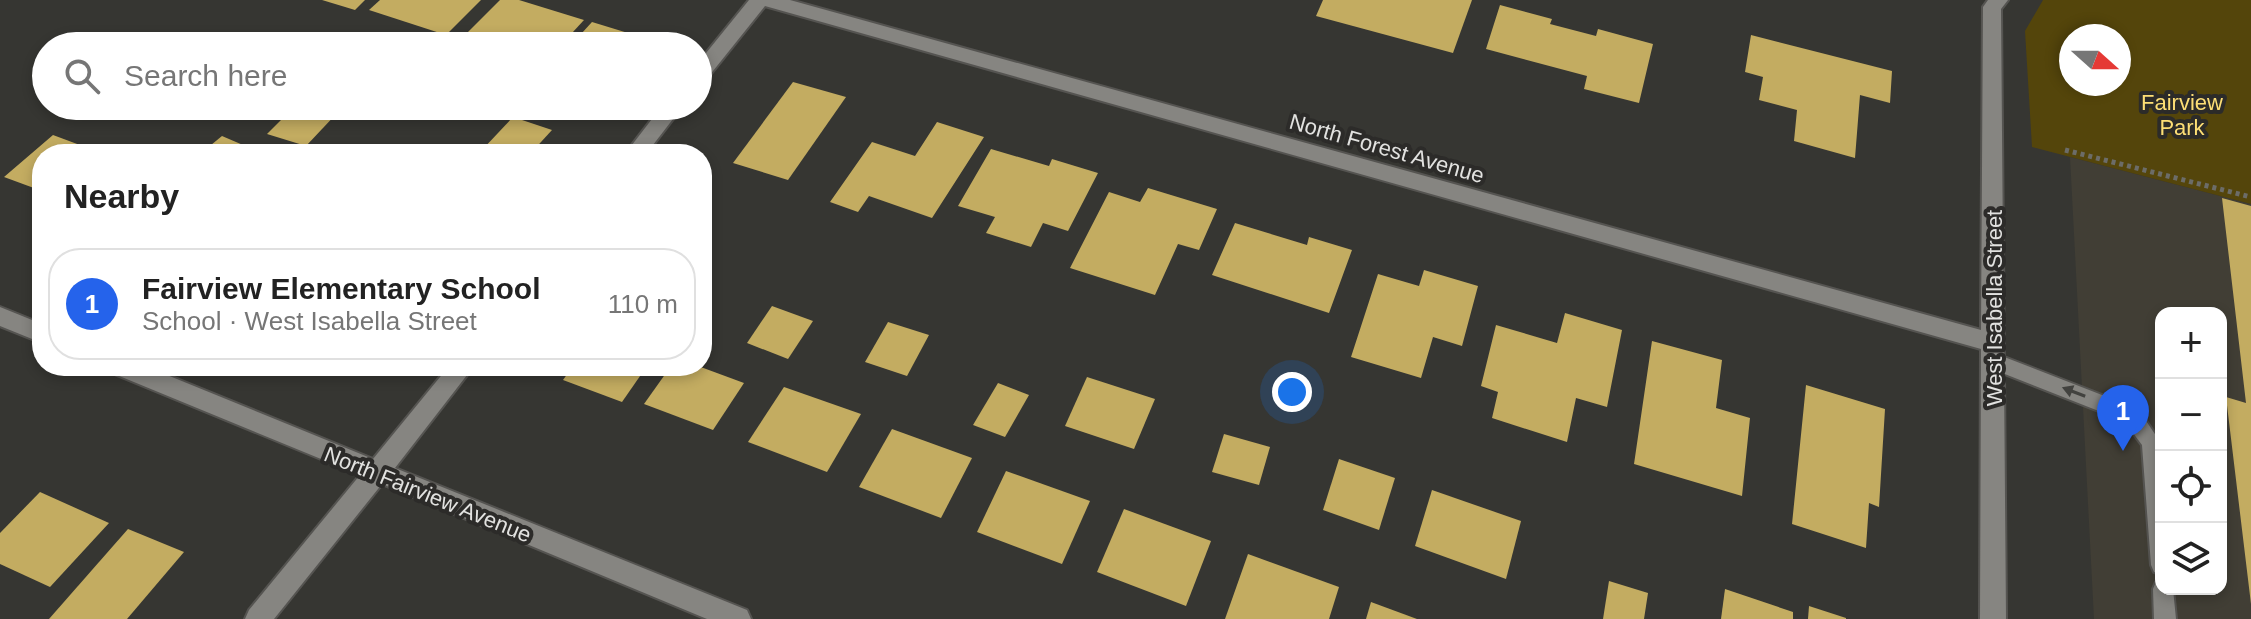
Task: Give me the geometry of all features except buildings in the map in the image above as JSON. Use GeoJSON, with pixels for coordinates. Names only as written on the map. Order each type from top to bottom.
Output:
{"type":"FeatureCollection","features":[{"type":"Feature","properties":{"kind":"street"},"geometry":{"type":"LineString","coordinates":[[712,59],[759,0]]}},
{"type":"Feature","properties":{"kind":"street","name":"North Forest Avenue"},"geometry":{"type":"LineString","coordinates":[[767,0],[1994,352]]}},
{"type":"Feature","properties":{"kind":"street","name":"West Isabella Street"},"geometry":{"type":"LineString","coordinates":[[1993,619],[1992,7],[1999,0]]}},
{"type":"Feature","properties":{"kind":"street"},"geometry":{"type":"LineString","coordinates":[[643,144],[662,120]]}},
{"type":"Feature","properties":{"kind":"street"},"geometry":{"type":"LineString","coordinates":[[0,316],[32,330]]}},
{"type":"Feature","properties":{"kind":"street","name":"North Fairview Avenue"},"geometry":{"type":"LineString","coordinates":[[144,376],[738,619]]}},
{"type":"Feature","properties":{"kind":"street"},"geometry":{"type":"LineString","coordinates":[[258,619],[455,376]]}},
{"type":"Feature","properties":{"kind":"lane"},"geometry":{"type":"LineString","coordinates":[[1994,352],[2131,415],[2151,443],[2158,523]]}},
{"type":"Feature","properties":{"kind":"lane"},"geometry":{"type":"LineString","coordinates":[[2163,595],[2165,619]]}},
{"type":"Feature","properties":{"kind":"path"},"geometry":{"type":"LineString","coordinates":[[2065,150],[2251,197]]}},
{"type":"Feature","properties":{"kind":"shaded area"},"geometry":{"type":"Polygon","coordinates":[[[2070,157],[2251,204],[2251,619],[2094,619],[2070,157]]]}},
{"type":"Feature","properties":{"kind":"green space","name":"Fairview Park"},"geometry":{"type":"Polygon","coordinates":[[[2043,0],[2251,0],[2251,204],[2032,147],[2025,31],[2043,0]]]}},
{"type":"Feature","properties":{"kind":"place","name":"Fairview Elementary School"},"geometry":{"type":"Point","coordinates":[2123,451]}}]}
